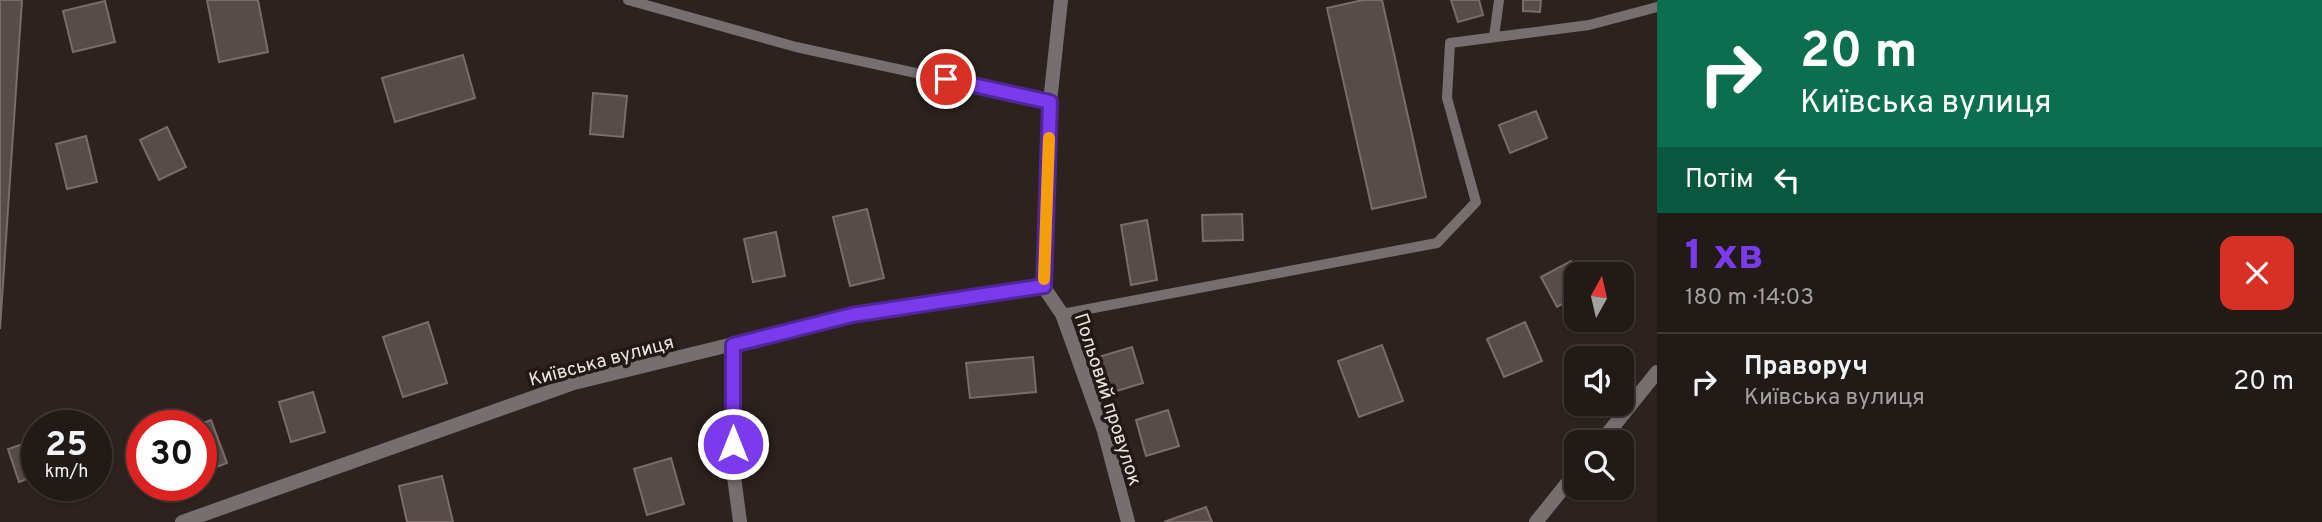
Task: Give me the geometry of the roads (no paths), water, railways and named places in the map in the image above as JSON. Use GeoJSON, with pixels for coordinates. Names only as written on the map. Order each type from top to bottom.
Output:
{"type":"FeatureCollection","features":[{"type":"Feature","properties":{"kind":"street"},"geometry":{"type":"LineString","coordinates":[[1044,286],[1050,102],[1061,0]]}},
{"type":"Feature","properties":{"kind":"street","name":"Польовий провулок"},"geometry":{"type":"LineString","coordinates":[[1044,286],[1062,314],[1104,431],[1128,522]]}},
{"type":"Feature","properties":{"kind":"street","name":"Київська вулиця"},"geometry":{"type":"LineString","coordinates":[[182,522],[574,383],[852,315],[1044,286]]}},
{"type":"Feature","properties":{"kind":"street"},"geometry":{"type":"LineString","coordinates":[[733,345],[733,469],[740,522]]}},
{"type":"Feature","properties":{"kind":"street"},"geometry":{"type":"LineString","coordinates":[[1610,430],[1657,372]]}},
{"type":"Feature","properties":{"kind":"street"},"geometry":{"type":"LineString","coordinates":[[1536,522],[1564,487]]}},
{"type":"Feature","properties":{"kind":"lane"},"geometry":{"type":"LineString","coordinates":[[628,0],[796,47],[1050,102]]}},
{"type":"Feature","properties":{"kind":"lane"},"geometry":{"type":"LineString","coordinates":[[1494,37],[1499,0]]}},
{"type":"Feature","properties":{"kind":"lane"},"geometry":{"type":"LineString","coordinates":[[1062,314],[1437,243],[1476,202],[1447,98],[1450,43],[1589,25],[1657,7]]}}]}
